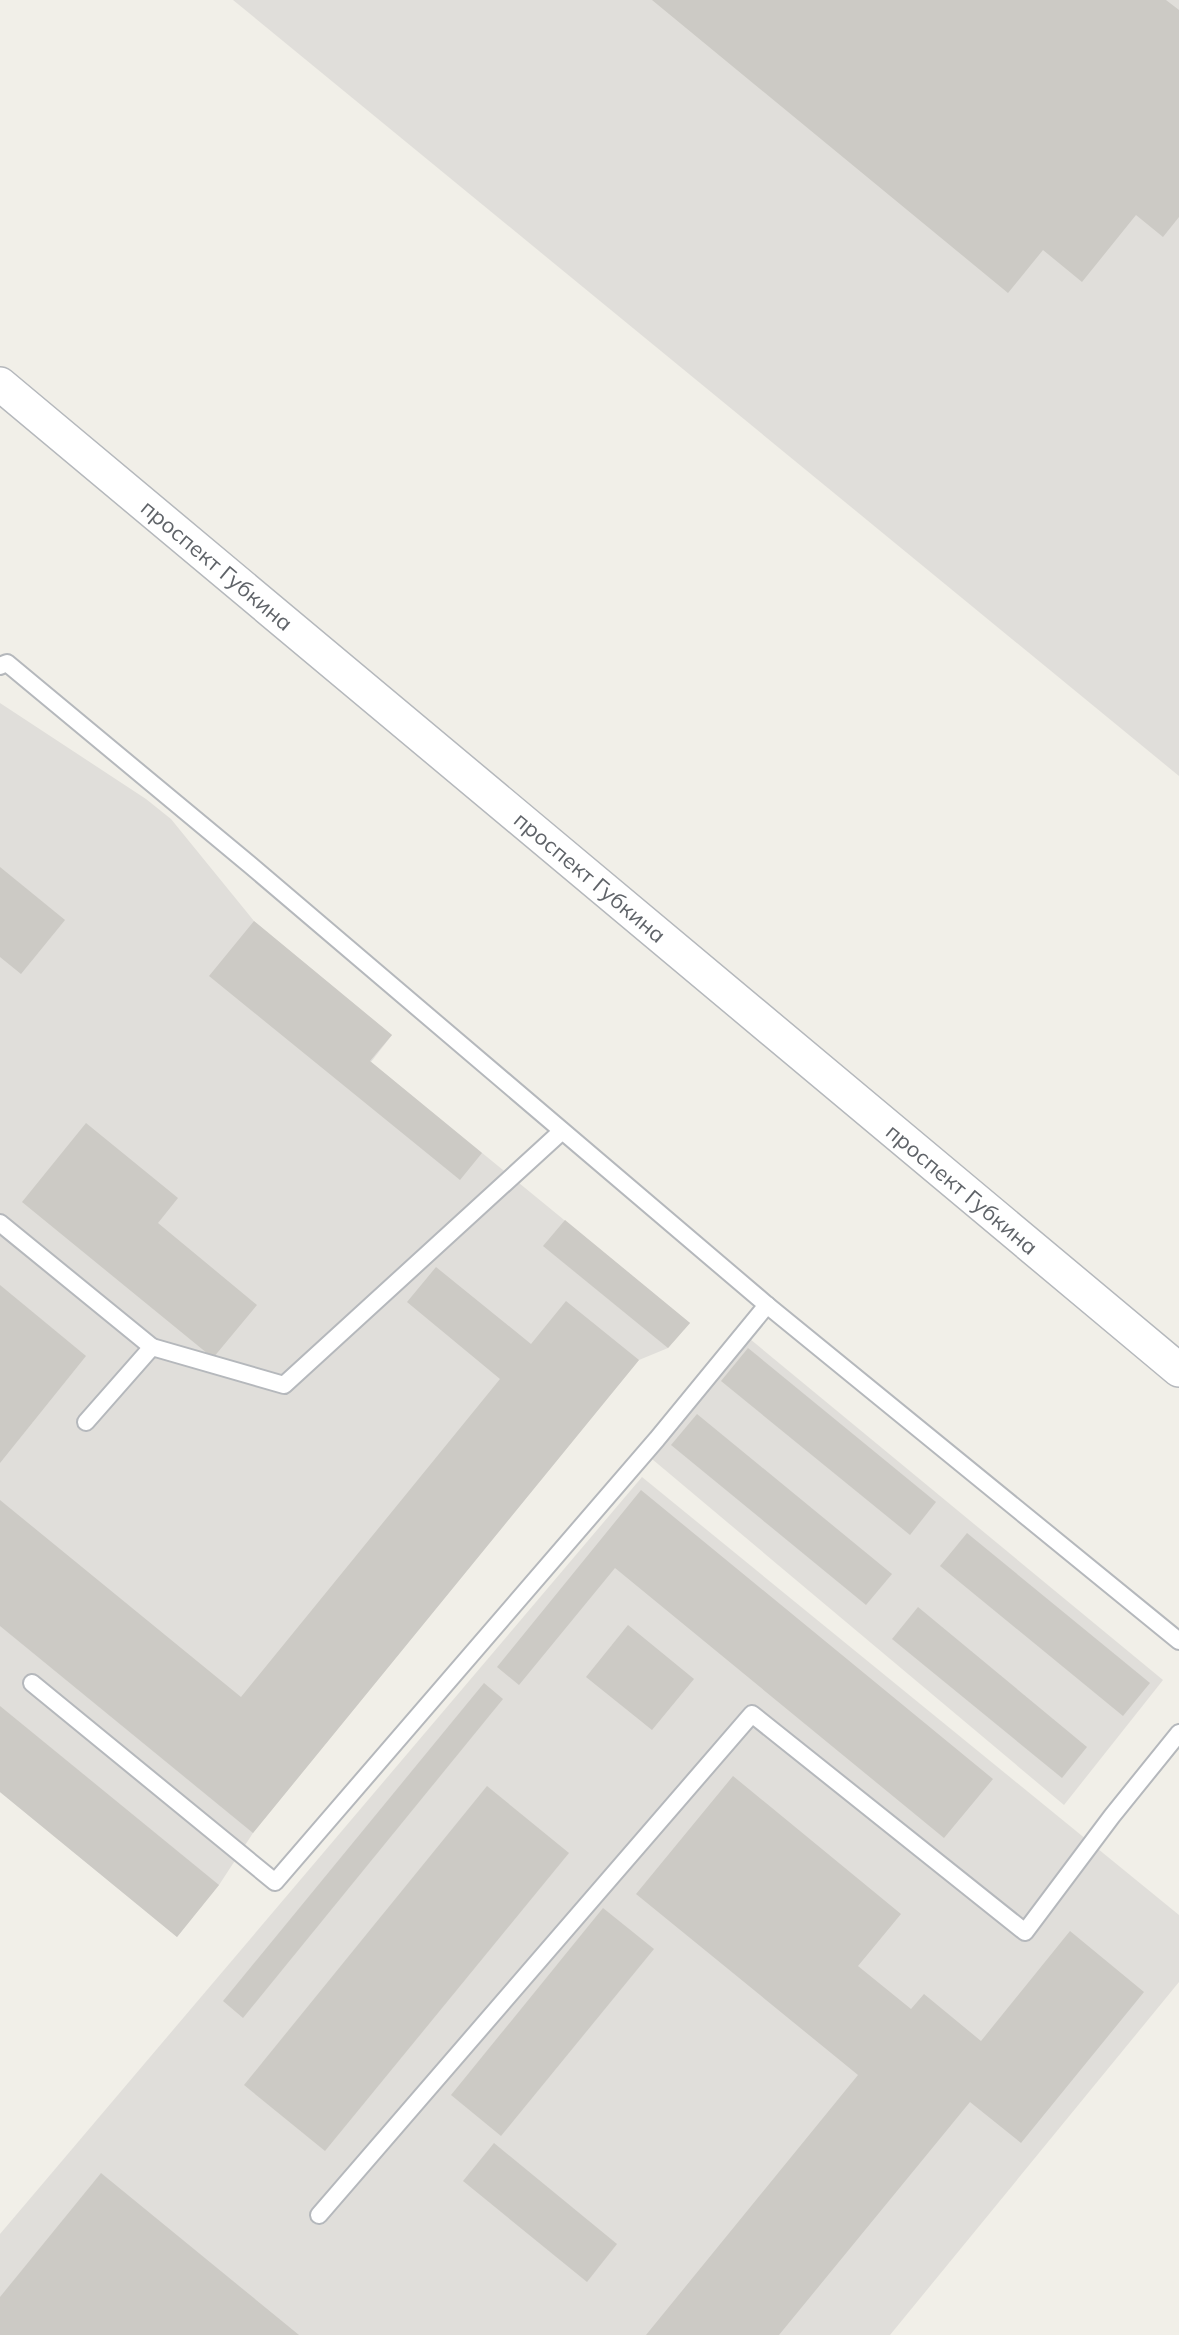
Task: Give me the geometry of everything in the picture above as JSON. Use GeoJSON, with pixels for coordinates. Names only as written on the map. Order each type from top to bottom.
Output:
{"type":"FeatureCollection","features":[{"type":"Feature","properties":{"kind":"street","name":"проспект Губкина"},"geometry":{"type":"LineString","coordinates":[[0,384],[1179,1370]]}},
{"type":"Feature","properties":{"kind":"lane"},"geometry":{"type":"LineString","coordinates":[[0,666],[7,663],[16,670],[767,1305],[1179,1641]]}},
{"type":"Feature","properties":{"kind":"lane"},"geometry":{"type":"LineString","coordinates":[[0,1223],[152,1347],[284,1384],[562,1131]]}},
{"type":"Feature","properties":{"kind":"lane"},"geometry":{"type":"LineString","coordinates":[[32,1683],[275,1882],[657,1439],[767,1305]]}},
{"type":"Feature","properties":{"kind":"lane"},"geometry":{"type":"LineString","coordinates":[[86,1422],[152,1347]]}},
{"type":"Feature","properties":{"kind":"lane"},"geometry":{"type":"LineString","coordinates":[[319,2215],[752,1714],[1025,1932],[1112,1816],[1179,1733]]}},
{"type":"Feature","properties":{"kind":"shaded area"},"geometry":{"type":"Polygon","coordinates":[[[233,0],[1179,0],[1179,776],[233,0]]]}},
{"type":"Feature","properties":{"kind":"shaded area"},"geometry":{"type":"Polygon","coordinates":[[[0,703],[146,799],[171,819],[254,921],[392,1035],[371,1062],[690,1323],[668,1348],[639,1360],[253,1833],[219,1885],[177,1937],[0,1792],[0,703]]]}},
{"type":"Feature","properties":{"kind":"shaded area"},"geometry":{"type":"Polygon","coordinates":[[[750,1339],[1163,1680],[1064,1805],[652,1459],[750,1339]]]}},
{"type":"Feature","properties":{"kind":"shaded area"},"geometry":{"type":"Polygon","coordinates":[[[642,1477],[1179,1915],[1179,1982],[890,2335],[0,2335],[0,2234],[642,1477]]]}},
{"type":"Feature","properties":{"kind":"building"},"geometry":{"type":"Polygon","coordinates":[[[652,0],[1166,0],[1179,10],[1179,217],[1163,237],[1136,215],[1082,282],[1043,250],[1008,293],[652,0]]]}},
{"type":"Feature","properties":{"kind":"building"},"geometry":{"type":"Polygon","coordinates":[[[0,867],[65,920],[21,974],[0,957],[0,867]]]}},
{"type":"Feature","properties":{"kind":"building"},"geometry":{"type":"Polygon","coordinates":[[[254,921],[392,1035],[370,1061],[482,1153],[460,1180],[209,976],[254,921]]]}},
{"type":"Feature","properties":{"kind":"building"},"geometry":{"type":"Polygon","coordinates":[[[86,1123],[178,1198],[158,1223],[257,1305],[213,1358],[22,1202],[86,1123]]]}},
{"type":"Feature","properties":{"kind":"building"},"geometry":{"type":"Polygon","coordinates":[[[565,1220],[690,1323],[668,1348],[543,1246],[565,1220]]]}},
{"type":"Feature","properties":{"kind":"building"},"geometry":{"type":"Polygon","coordinates":[[[436,1267],[531,1344],[566,1301],[639,1360],[253,1833],[0,1626],[0,1500],[241,1697],[500,1379],[407,1302],[436,1267]]]}},
{"type":"Feature","properties":{"kind":"building"},"geometry":{"type":"Polygon","coordinates":[[[0,1285],[86,1356],[0,1463],[0,1285]]]}},
{"type":"Feature","properties":{"kind":"building"},"geometry":{"type":"Polygon","coordinates":[[[748,1348],[936,1502],[910,1535],[721,1381],[748,1348]]]}},
{"type":"Feature","properties":{"kind":"building"},"geometry":{"type":"Polygon","coordinates":[[[697,1414],[892,1574],[866,1605],[671,1445],[697,1414]]]}},
{"type":"Feature","properties":{"kind":"building"},"geometry":{"type":"Polygon","coordinates":[[[641,1490],[993,1779],[944,1838],[615,1568],[519,1685],[497,1667],[641,1490]]]}},
{"type":"Feature","properties":{"kind":"building"},"geometry":{"type":"Polygon","coordinates":[[[967,1533],[1150,1683],[1123,1716],[940,1566],[967,1533]]]}},
{"type":"Feature","properties":{"kind":"building"},"geometry":{"type":"Polygon","coordinates":[[[918,1607],[1087,1747],[1062,1778],[892,1639],[918,1607]]]}},
{"type":"Feature","properties":{"kind":"building"},"geometry":{"type":"Polygon","coordinates":[[[628,1625],[694,1679],[652,1730],[586,1677],[628,1625]]]}},
{"type":"Feature","properties":{"kind":"building"},"geometry":{"type":"Polygon","coordinates":[[[484,1683],[503,1699],[243,2018],[223,2001],[484,1683]]]}},
{"type":"Feature","properties":{"kind":"building"},"geometry":{"type":"Polygon","coordinates":[[[0,1706],[219,1885],[177,1937],[0,1792],[0,1706]]]}},
{"type":"Feature","properties":{"kind":"building"},"geometry":{"type":"Polygon","coordinates":[[[733,1776],[901,1914],[858,1966],[911,2009],[924,1994],[981,2041],[1070,1931],[1144,1992],[1021,2143],[970,2102],[779,2335],[646,2335],[858,2075],[636,1894],[733,1776]]]}},
{"type":"Feature","properties":{"kind":"building"},"geometry":{"type":"Polygon","coordinates":[[[487,1786],[569,1853],[325,2151],[244,2085],[487,1786]]]}},
{"type":"Feature","properties":{"kind":"building"},"geometry":{"type":"Polygon","coordinates":[[[603,1908],[654,1949],[501,2136],[451,2095],[603,1908]]]}},
{"type":"Feature","properties":{"kind":"building"},"geometry":{"type":"Polygon","coordinates":[[[494,2143],[617,2244],[587,2282],[463,2181],[494,2143]]]}},
{"type":"Feature","properties":{"kind":"building"},"geometry":{"type":"Polygon","coordinates":[[[101,2173],[299,2335],[0,2335],[0,2297],[101,2173]]]}}]}
